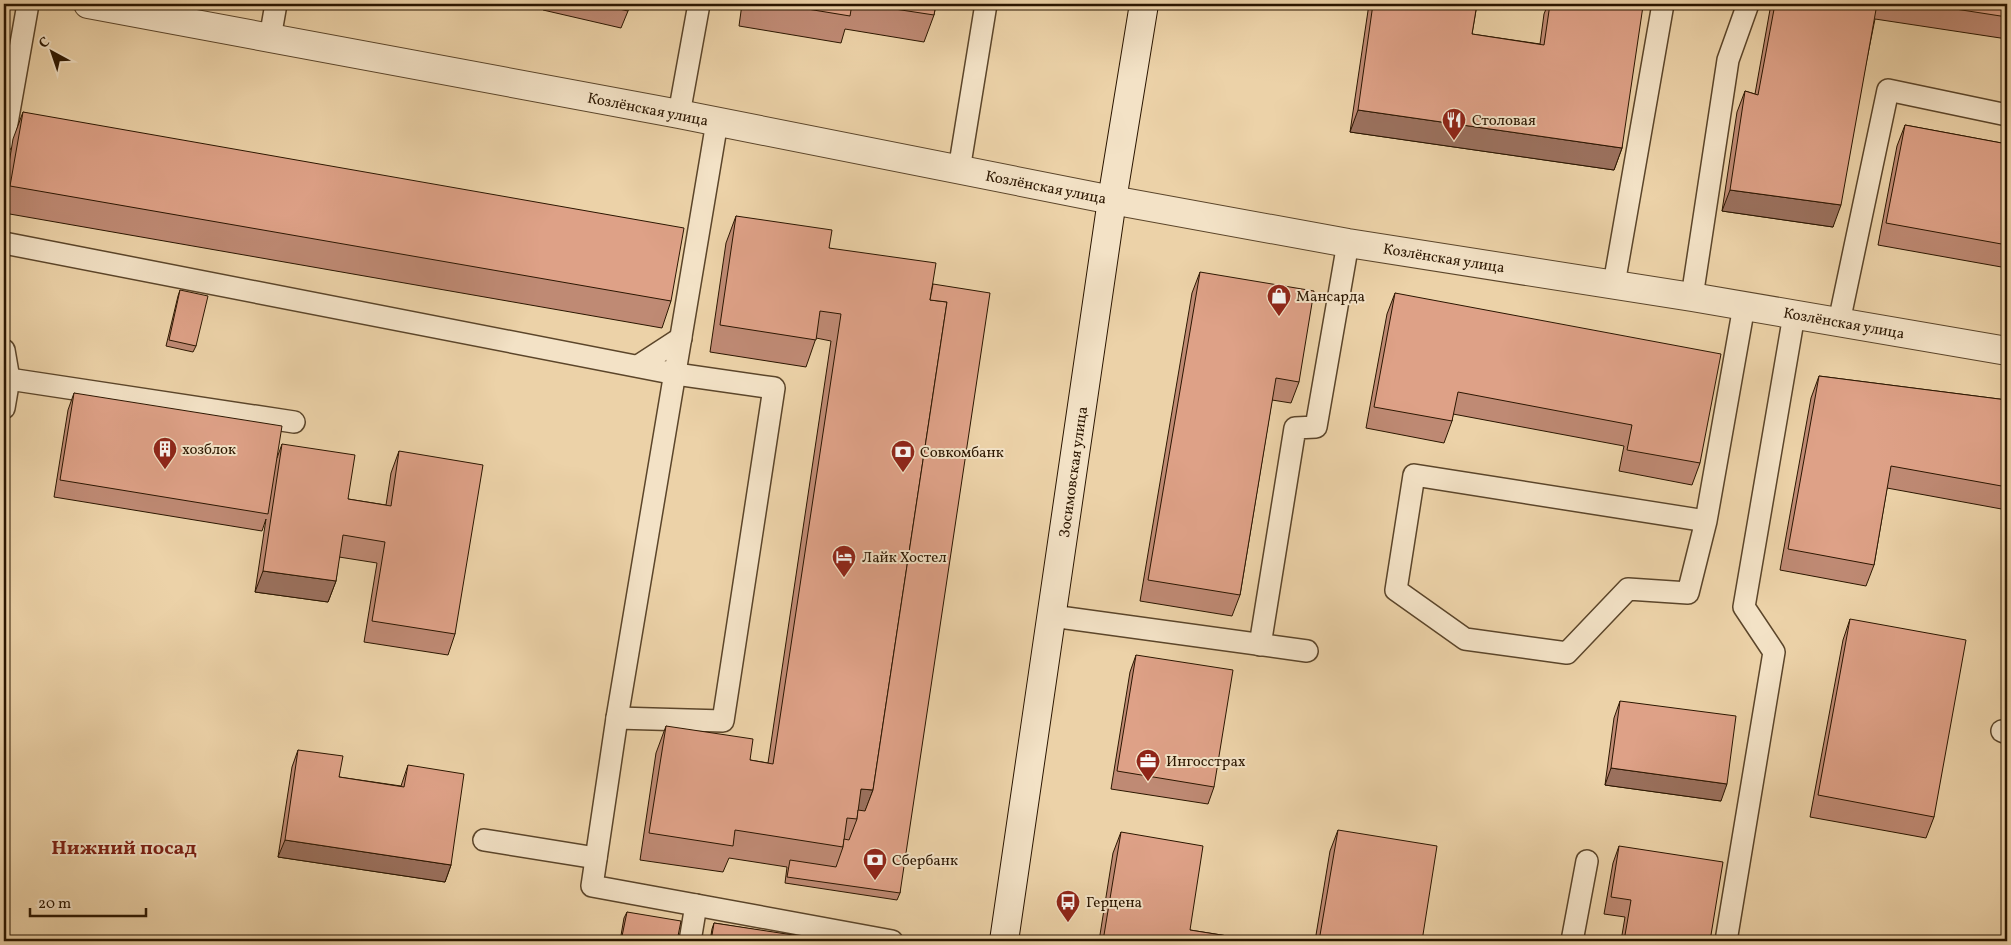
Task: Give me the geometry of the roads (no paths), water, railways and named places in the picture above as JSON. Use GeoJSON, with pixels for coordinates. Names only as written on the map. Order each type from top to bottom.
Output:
{"type":"FeatureCollection","features":[{"type":"Feature","properties":{"kind":"street","name":"Козлёнская улица"},"geometry":{"type":"LineString","coordinates":[[88,4],[679,114],[1112,200],[1348,243],[1614,284],[2007,351]]}},
{"type":"Feature","properties":{"kind":"street","name":"Зосимовская улица"},"geometry":{"type":"LineString","coordinates":[[1004,941],[1112,200],[1144,4]]}},
{"type":"Feature","properties":{"kind":"lane"},"geometry":{"type":"LineString","coordinates":[[4,140],[28,4]]}},
{"type":"Feature","properties":{"kind":"lane"},"geometry":{"type":"LineString","coordinates":[[270,38],[276,4]]}},
{"type":"Feature","properties":{"kind":"lane"},"geometry":{"type":"LineString","coordinates":[[679,114],[699,4]]}},
{"type":"Feature","properties":{"kind":"lane"},"geometry":{"type":"LineString","coordinates":[[959,170],[986,4]]}},
{"type":"Feature","properties":{"kind":"lane"},"geometry":{"type":"LineString","coordinates":[[1614,284],[1664,4]]}},
{"type":"Feature","properties":{"kind":"lane"},"geometry":{"type":"LineString","coordinates":[[1692,297],[1728,60],[1748,4]]}},
{"type":"Feature","properties":{"kind":"lane"},"geometry":{"type":"LineString","coordinates":[[1839,322],[1888,90],[2007,114]]}},
{"type":"Feature","properties":{"kind":"lane"},"geometry":{"type":"LineString","coordinates":[[717,122],[592,886],[882,940]]}},
{"type":"Feature","properties":{"kind":"lane"},"geometry":{"type":"LineString","coordinates":[[4,243],[676,374],[774,388],[723,721],[618,718]]}},
{"type":"Feature","properties":{"kind":"lane"},"geometry":{"type":"LineString","coordinates":[[1260,645],[1295,428],[1316,427],[1348,243]]}},
{"type":"Feature","properties":{"kind":"lane"},"geometry":{"type":"LineString","coordinates":[[1706,520],[1414,475],[1396,590],[1464,639],[1567,653],[1628,589],[1688,593],[1706,520],[1744,306]]}},
{"type":"Feature","properties":{"kind":"lane"},"geometry":{"type":"LineString","coordinates":[[1726,941],[1774,652],[1744,608],[1794,315]]}},
{"type":"Feature","properties":{"kind":"lane"},"geometry":{"type":"LineString","coordinates":[[638,366],[681,338]]}},
{"type":"Feature","properties":{"kind":"lane"},"geometry":{"type":"LineString","coordinates":[[4,350],[8,378],[4,408]]}},
{"type":"Feature","properties":{"kind":"lane"},"geometry":{"type":"LineString","coordinates":[[8,378],[294,422]]}},
{"type":"Feature","properties":{"kind":"lane"},"geometry":{"type":"LineString","coordinates":[[1052,616],[1307,652]]}},
{"type":"Feature","properties":{"kind":"lane"},"geometry":{"type":"LineString","coordinates":[[484,840],[596,858]]}},
{"type":"Feature","properties":{"kind":"lane"},"geometry":{"type":"LineString","coordinates":[[1572,941],[1587,860]]}},
{"type":"Feature","properties":{"kind":"lane"},"geometry":{"type":"LineString","coordinates":[[690,941],[696,905]]}},
{"type":"Feature","properties":{"kind":"place","name":"Столовая"},"geometry":{"type":"Point","coordinates":[1454,141]}},
{"type":"Feature","properties":{"kind":"place","name":"Мансарда"},"geometry":{"type":"Point","coordinates":[1279,317]}},
{"type":"Feature","properties":{"kind":"place","name":"хозблок"},"geometry":{"type":"Point","coordinates":[165,470]}},
{"type":"Feature","properties":{"kind":"place","name":"Совкомбанк"},"geometry":{"type":"Point","coordinates":[903,473]}},
{"type":"Feature","properties":{"kind":"place","name":"Лайк Хостел"},"geometry":{"type":"Point","coordinates":[844,578]}},
{"type":"Feature","properties":{"kind":"place","name":"Ингосстрах"},"geometry":{"type":"Point","coordinates":[1148,782]}},
{"type":"Feature","properties":{"kind":"place","name":"Сбербанк"},"geometry":{"type":"Point","coordinates":[875,881]}},
{"type":"Feature","properties":{"kind":"place","name":"Герцена"},"geometry":{"type":"Point","coordinates":[1068,923]}},
{"type":"Feature","properties":{"kind":"district","name":"Нижний посад"},"geometry":{"type":"Point","coordinates":[124,847]}}]}
